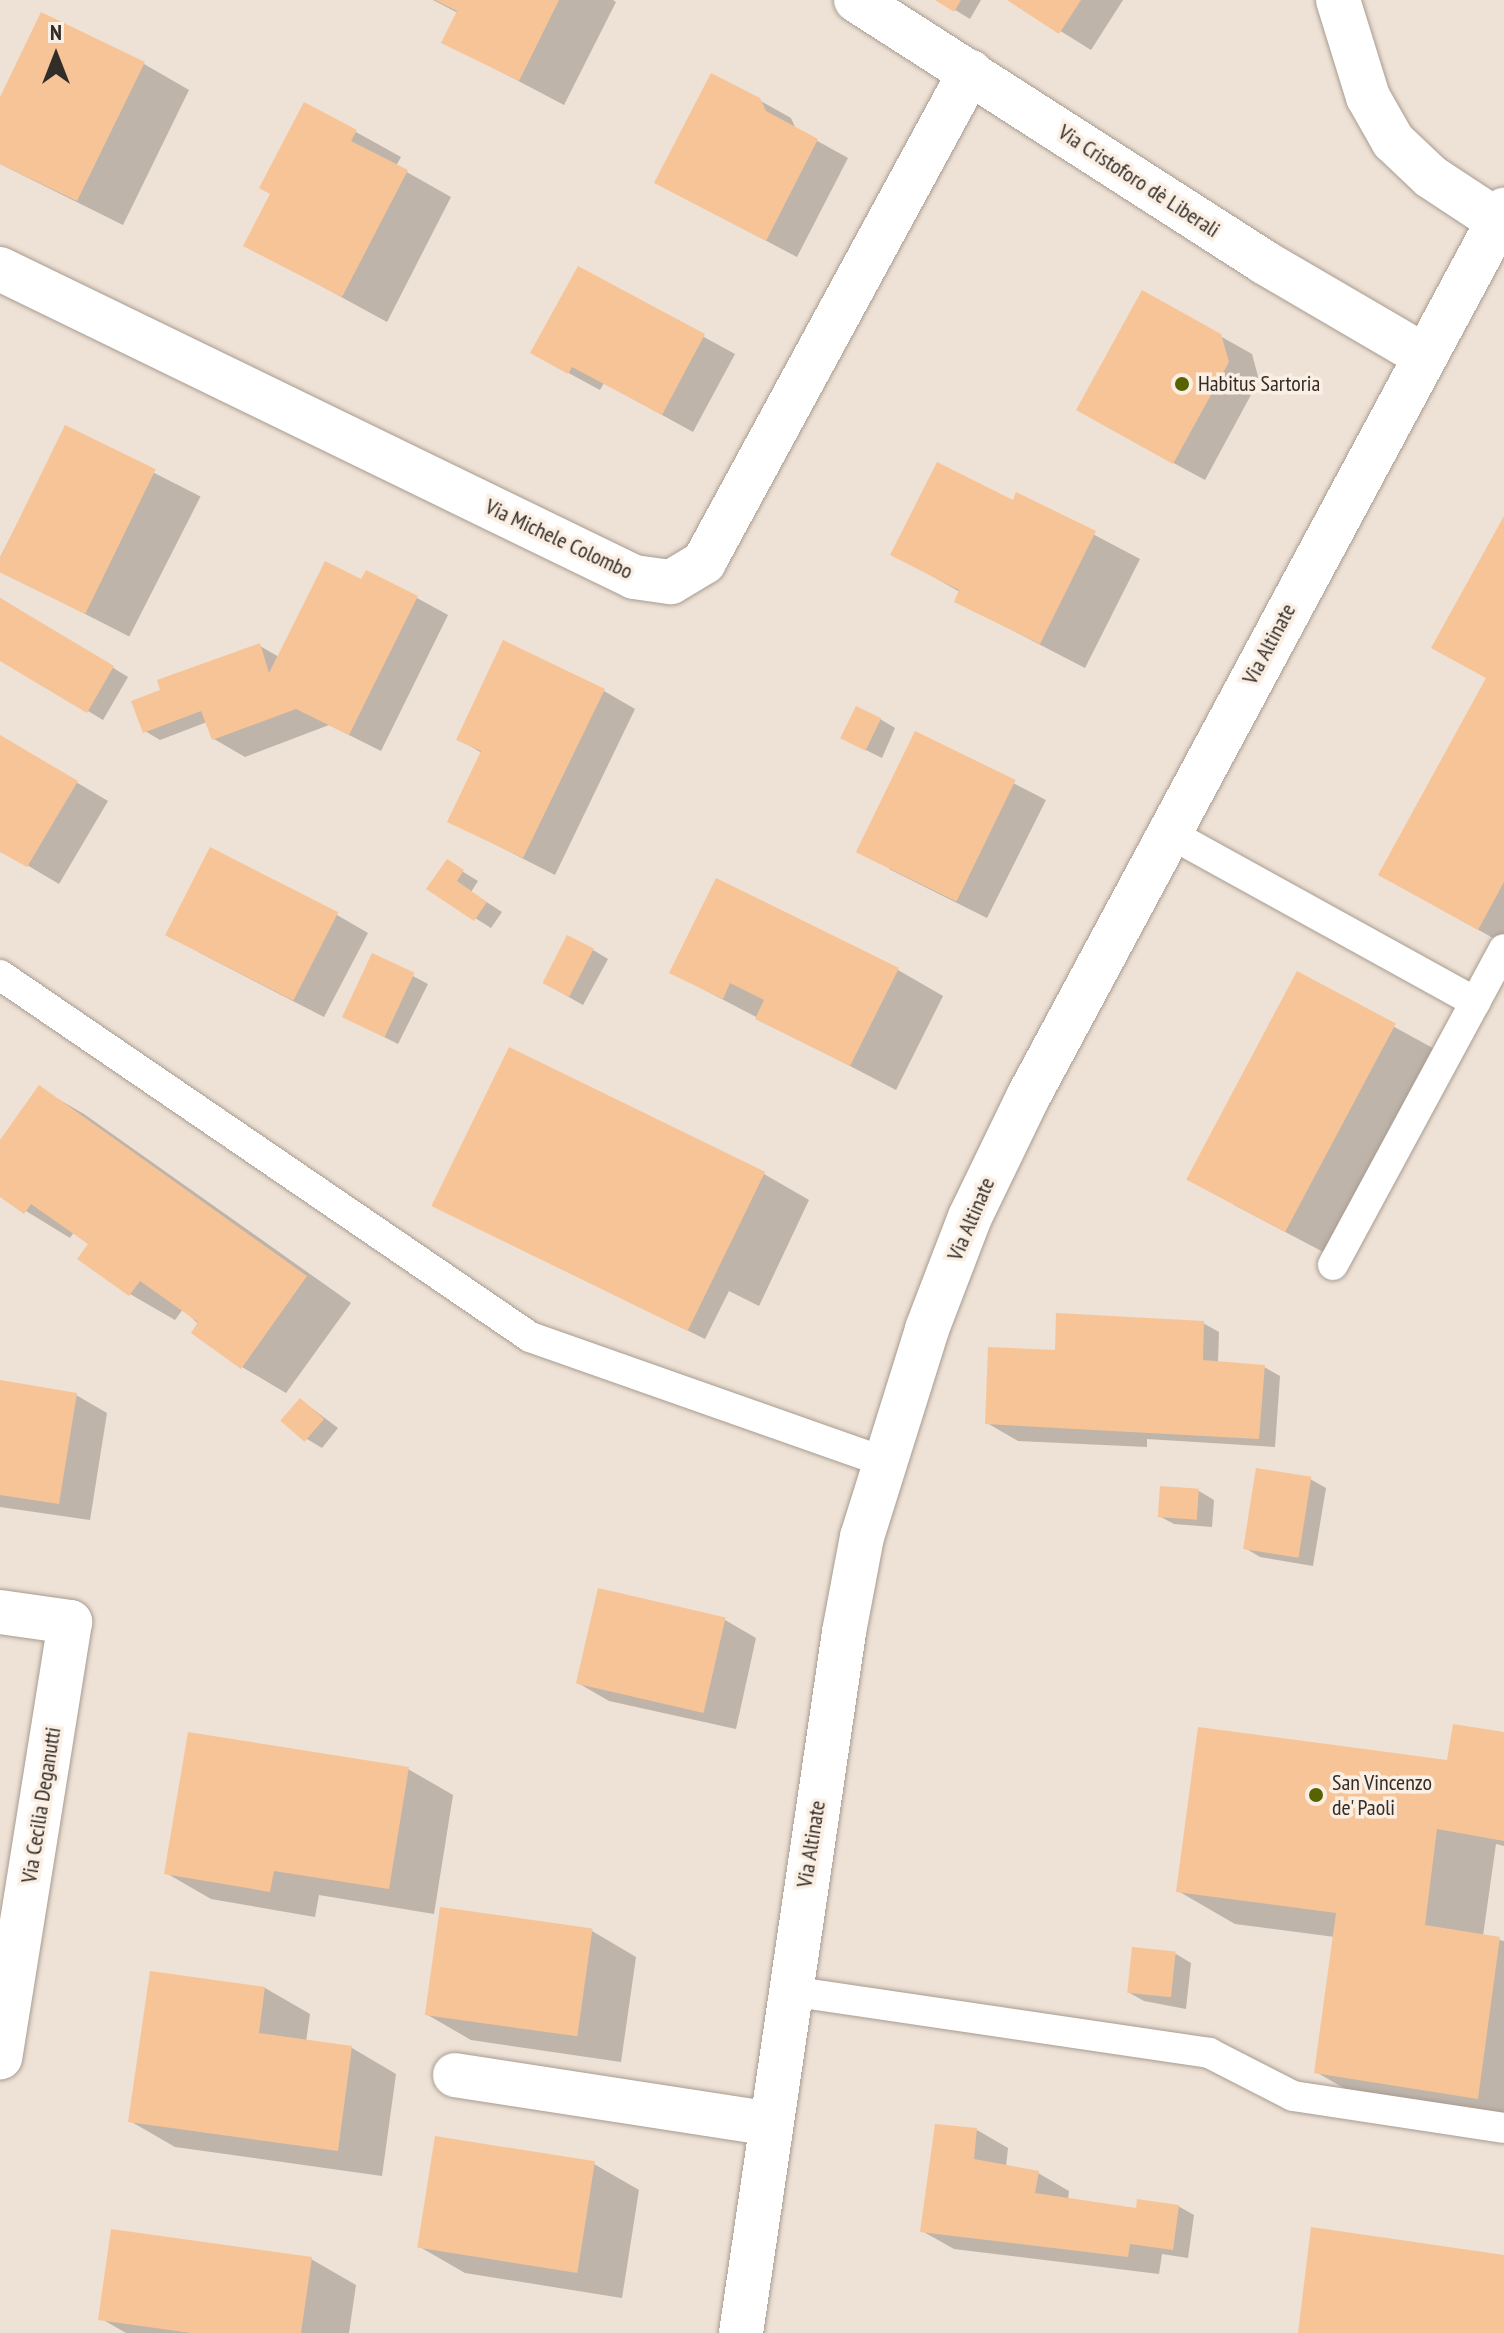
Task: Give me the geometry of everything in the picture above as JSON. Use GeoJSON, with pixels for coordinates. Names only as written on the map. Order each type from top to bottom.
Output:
{"type":"FeatureCollection","features":[{"type":"Feature","properties":{"kind":"street","name":"Via Cristoforo dè Liberali"},"geometry":{"type":"LineString","coordinates":[[856,0],[1264,262],[1425,356]]}},
{"type":"Feature","properties":{"kind":"street"},"geometry":{"type":"LineString","coordinates":[[1338,0],[1368,97],[1393,141],[1431,177],[1501,216]]}},
{"type":"Feature","properties":{"kind":"street","name":"Via Michele Colombo"},"geometry":{"type":"LineString","coordinates":[[0,269],[634,577],[671,582],[704,562],[970,72]]}},
{"type":"Feature","properties":{"kind":"street","name":"Via Altinate"},"geometry":{"type":"LineString","coordinates":[[741,2333],[844,1632],[862,1537],[884,1462],[970,1217],[1169,833],[1501,216]]}},
{"type":"Feature","properties":{"kind":"street","name":"Via Cecilia Deganutti"},"geometry":{"type":"LineString","coordinates":[[0,1612],[70,1622],[0,2057]]}},
{"type":"Feature","properties":{"kind":"street"},"geometry":{"type":"LineString","coordinates":[[455,2075],[771,2124]]}},
{"type":"Feature","properties":{"kind":"lane"},"geometry":{"type":"LineString","coordinates":[[1169,833],[1475,1002]]}},
{"type":"Feature","properties":{"kind":"lane"},"geometry":{"type":"LineString","coordinates":[[1333,1265],[1504,949]]}},
{"type":"Feature","properties":{"kind":"lane"},"geometry":{"type":"LineString","coordinates":[[0,975],[530,1337],[884,1462]]}},
{"type":"Feature","properties":{"kind":"lane"},"geometry":{"type":"LineString","coordinates":[[790,1991],[1209,2053],[1293,2096],[1504,2128]]}},
{"type":"Feature","properties":{"kind":"building"},"geometry":{"type":"Polygon","coordinates":[[[435,0],[559,0],[519,81],[441,43],[457,11],[435,0]]]}},
{"type":"Feature","properties":{"kind":"building"},"geometry":{"type":"Polygon","coordinates":[[[935,0],[961,0],[954,12],[935,0]]]}},
{"type":"Feature","properties":{"kind":"building"},"geometry":{"type":"Polygon","coordinates":[[[1007,0],[1081,0],[1059,34],[1007,0]]]}},
{"type":"Feature","properties":{"kind":"building"},"geometry":{"type":"Polygon","coordinates":[[[41,12],[145,62],[77,201],[0,164],[0,97],[41,12]]]}},
{"type":"Feature","properties":{"kind":"building"},"geometry":{"type":"Polygon","coordinates":[[[711,73],[760,98],[766,111],[818,139],[766,241],[654,183],[711,73]]]}},
{"type":"Feature","properties":{"kind":"building"},"geometry":{"type":"Polygon","coordinates":[[[304,102],[357,130],[351,141],[408,170],[342,297],[243,246],[270,194],[259,188],[304,102]]]}},
{"type":"Feature","properties":{"kind":"building"},"geometry":{"type":"Polygon","coordinates":[[[578,266],[705,334],[662,415],[572,367],[568,374],[530,353],[578,266]]]}},
{"type":"Feature","properties":{"kind":"building"},"geometry":{"type":"Polygon","coordinates":[[[1142,290],[1221,334],[1229,362],[1173,464],[1076,410],[1142,290]]]}},
{"type":"Feature","properties":{"kind":"building"},"geometry":{"type":"Polygon","coordinates":[[[65,425],[156,469],[85,614],[0,572],[0,558],[65,425]]]}},
{"type":"Feature","properties":{"kind":"building"},"geometry":{"type":"Polygon","coordinates":[[[937,462],[1013,500],[1016,492],[1096,531],[1040,644],[954,602],[959,590],[890,555],[937,462]]]}},
{"type":"Feature","properties":{"kind":"building"},"geometry":{"type":"Polygon","coordinates":[[[1504,516],[1504,882],[1478,930],[1378,875],[1486,678],[1431,648],[1504,516]]]}},
{"type":"Feature","properties":{"kind":"building"},"geometry":{"type":"Polygon","coordinates":[[[325,561],[361,579],[366,570],[418,596],[349,735],[296,709],[212,740],[201,711],[143,733],[131,701],[160,690],[157,680],[260,643],[269,673],[325,561]]]}},
{"type":"Feature","properties":{"kind":"building"},"geometry":{"type":"Polygon","coordinates":[[[0,598],[114,666],[87,713],[0,661],[0,598]]]}},
{"type":"Feature","properties":{"kind":"building"},"geometry":{"type":"Polygon","coordinates":[[[503,640],[605,689],[523,858],[447,822],[481,751],[456,740],[503,640]]]}},
{"type":"Feature","properties":{"kind":"building"},"geometry":{"type":"Polygon","coordinates":[[[856,706],[881,718],[865,751],[840,738],[856,706]]]}},
{"type":"Feature","properties":{"kind":"building"},"geometry":{"type":"Polygon","coordinates":[[[915,731],[1016,780],[956,901],[856,852],[915,731]]]}},
{"type":"Feature","properties":{"kind":"building"},"geometry":{"type":"Polygon","coordinates":[[[0,735],[78,781],[27,867],[0,852],[0,735]]]}},
{"type":"Feature","properties":{"kind":"building"},"geometry":{"type":"Polygon","coordinates":[[[210,847],[338,912],[293,1001],[165,935],[210,847]]]}},
{"type":"Feature","properties":{"kind":"building"},"geometry":{"type":"Polygon","coordinates":[[[447,859],[464,870],[457,881],[487,902],[474,921],[426,889],[447,859]]]}},
{"type":"Feature","properties":{"kind":"building"},"geometry":{"type":"Polygon","coordinates":[[[716,878],[899,968],[850,1066],[755,1019],[764,1000],[730,983],[723,999],[669,973],[716,878]]]}},
{"type":"Feature","properties":{"kind":"building"},"geometry":{"type":"Polygon","coordinates":[[[567,935],[594,949],[569,997],[542,983],[567,935]]]}},
{"type":"Feature","properties":{"kind":"building"},"geometry":{"type":"Polygon","coordinates":[[[372,953],[415,973],[385,1037],[342,1017],[372,953]]]}},
{"type":"Feature","properties":{"kind":"building"},"geometry":{"type":"Polygon","coordinates":[[[1297,971],[1396,1024],[1285,1232],[1186,1179],[1297,971]]]}},
{"type":"Feature","properties":{"kind":"building"},"geometry":{"type":"Polygon","coordinates":[[[509,1047],[765,1172],[688,1331],[431,1206],[509,1047]]]}},
{"type":"Feature","properties":{"kind":"building"},"geometry":{"type":"Polygon","coordinates":[[[39,1085],[307,1276],[241,1369],[191,1333],[198,1322],[140,1281],[129,1296],[77,1259],[88,1244],[31,1204],[24,1214],[0,1197],[0,1140],[39,1085]]]}},
{"type":"Feature","properties":{"kind":"building"},"geometry":{"type":"Polygon","coordinates":[[[1056,1313],[1204,1321],[1203,1360],[1265,1365],[1259,1439],[985,1424],[988,1347],[1055,1350],[1056,1313]]]}},
{"type":"Feature","properties":{"kind":"building"},"geometry":{"type":"Polygon","coordinates":[[[0,1380],[77,1393],[59,1504],[0,1495],[0,1380]]]}},
{"type":"Feature","properties":{"kind":"building"},"geometry":{"type":"Polygon","coordinates":[[[300,1398],[324,1419],[304,1442],[280,1421],[300,1398]]]}},
{"type":"Feature","properties":{"kind":"building"},"geometry":{"type":"Polygon","coordinates":[[[1256,1468],[1311,1477],[1298,1558],[1243,1549],[1256,1468]]]}},
{"type":"Feature","properties":{"kind":"building"},"geometry":{"type":"Polygon","coordinates":[[[1160,1486],[1199,1489],[1197,1520],[1158,1517],[1160,1486]]]}},
{"type":"Feature","properties":{"kind":"building"},"geometry":{"type":"Polygon","coordinates":[[[598,1588],[726,1617],[704,1713],[576,1683],[598,1588]]]}},
{"type":"Feature","properties":{"kind":"building"},"geometry":{"type":"Polygon","coordinates":[[[1453,1724],[1504,1732],[1504,1841],[1437,1829],[1425,1925],[1500,1937],[1478,2099],[1314,2073],[1336,1913],[1176,1892],[1198,1727],[1447,1760],[1453,1724]]]}},
{"type":"Feature","properties":{"kind":"building"},"geometry":{"type":"Polygon","coordinates":[[[188,1732],[409,1767],[389,1889],[274,1871],[270,1892],[164,1874],[188,1732]]]}},
{"type":"Feature","properties":{"kind":"building"},"geometry":{"type":"Polygon","coordinates":[[[440,1907],[593,1928],[577,2036],[425,2015],[440,1907]]]}},
{"type":"Feature","properties":{"kind":"building"},"geometry":{"type":"Polygon","coordinates":[[[1132,1947],[1176,1952],[1171,1997],[1127,1993],[1132,1947]]]}},
{"type":"Feature","properties":{"kind":"building"},"geometry":{"type":"Polygon","coordinates":[[[150,1971],[265,1987],[259,2033],[352,2046],[338,2151],[128,2122],[150,1971]]]}},
{"type":"Feature","properties":{"kind":"building"},"geometry":{"type":"Polygon","coordinates":[[[935,2124],[977,2128],[974,2159],[1039,2171],[1035,2193],[1136,2208],[1137,2199],[1179,2205],[1173,2250],[1130,2244],[1128,2257],[920,2232],[935,2124]]]}},
{"type":"Feature","properties":{"kind":"building"},"geometry":{"type":"Polygon","coordinates":[[[435,2136],[595,2161],[577,2273],[417,2248],[435,2136]]]}},
{"type":"Feature","properties":{"kind":"building"},"geometry":{"type":"Polygon","coordinates":[[[1311,2227],[1504,2255],[1504,2333],[1298,2333],[1311,2227]]]}},
{"type":"Feature","properties":{"kind":"building"},"geometry":{"type":"Polygon","coordinates":[[[111,2229],[312,2257],[301,2333],[191,2333],[98,2320],[111,2229]]]}},
{"type":"Feature","properties":{"kind":"place","name":"Habitus Sartoria"},"geometry":{"type":"Point","coordinates":[1182,384]}},
{"type":"Feature","properties":{"kind":"place","name":"San Vincenzo de' Paoli"},"geometry":{"type":"Point","coordinates":[1316,1795]}}]}
